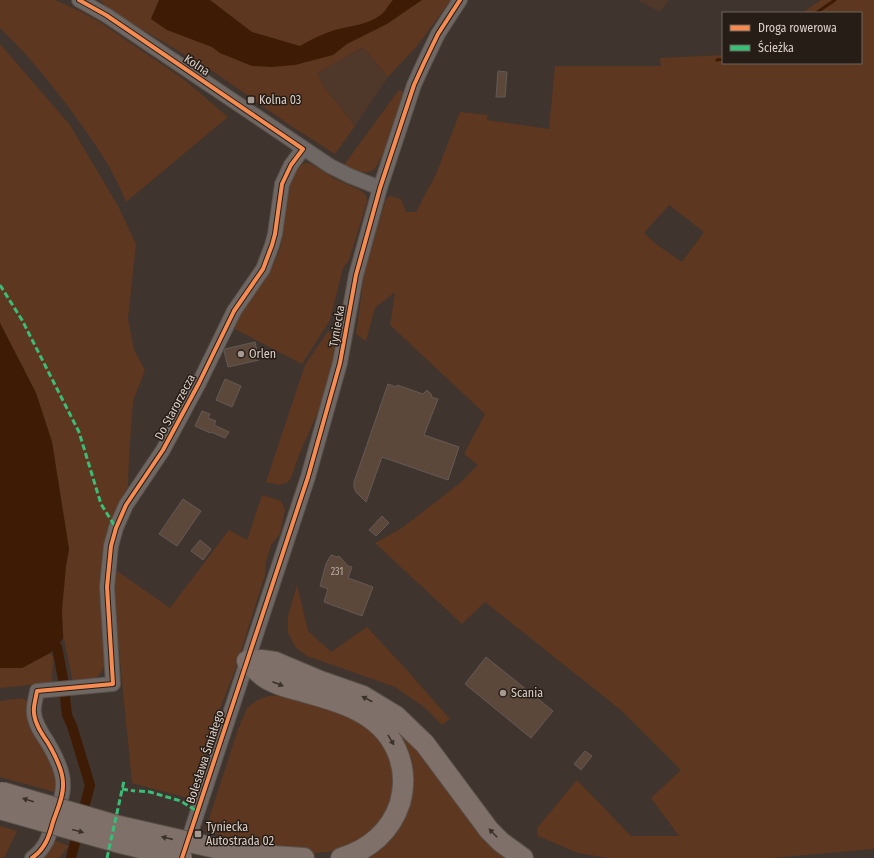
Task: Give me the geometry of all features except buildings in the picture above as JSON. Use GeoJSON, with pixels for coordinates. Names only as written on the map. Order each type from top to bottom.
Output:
{"type":"FeatureCollection","features":[{"type":"Feature","properties":{"kind":"highway"},"geometry":{"type":"LineString","coordinates":[[246,661],[261,660],[275,662],[320,681],[364,696],[396,716],[425,744],[489,830],[501,842],[523,858]]}},
{"type":"Feature","properties":{"kind":"highway"},"geometry":{"type":"LineString","coordinates":[[246,661],[271,681],[352,707],[370,717],[383,728],[392,739],[400,758],[403,777],[403,793],[398,811],[390,825],[374,841],[354,854],[341,858]]}},
{"type":"Feature","properties":{"kind":"highway"},"geometry":{"type":"LineString","coordinates":[[1,797],[116,842],[182,858]]}},
{"type":"Feature","properties":{"kind":"highway"},"geometry":{"type":"LineString","coordinates":[[1,797],[119,826],[262,858]]}},
{"type":"Feature","properties":{"kind":"highway"},"geometry":{"type":"LineString","coordinates":[[238,853],[304,858]]}},
{"type":"Feature","properties":{"kind":"street","name":"Kolna"},"geometry":{"type":"LineString","coordinates":[[79,0],[106,16],[303,149]]}},
{"type":"Feature","properties":{"kind":"street","name":"Tyniecka"},"geometry":{"type":"LineString","coordinates":[[246,661],[308,477],[335,384],[356,275],[380,188],[414,85],[438,34],[460,0]]}},
{"type":"Feature","properties":{"kind":"street"},"geometry":{"type":"LineString","coordinates":[[303,149],[339,172],[380,188]]}},
{"type":"Feature","properties":{"kind":"street","name":"Do Starorzecza"},"geometry":{"type":"LineString","coordinates":[[32,858],[45,846],[62,795],[63,785],[60,768],[37,725],[34,712],[37,691],[114,684],[107,587],[111,546],[116,528],[126,505],[163,450],[199,383],[234,311],[263,269],[275,234],[282,184],[291,165],[303,149]]}},
{"type":"Feature","properties":{"kind":"street","name":"Bolesława Śmiałego"},"geometry":{"type":"LineString","coordinates":[[182,858],[246,661]]}},
{"type":"Feature","properties":{"kind":"shaded area"},"geometry":{"type":"Polygon","coordinates":[[[0,0],[55,0],[80,11],[98,21],[182,78],[228,117],[126,202],[106,161],[71,110],[32,62],[0,28],[0,0]]]}},
{"type":"Feature","properties":{"kind":"shaded area"},"geometry":{"type":"Polygon","coordinates":[[[100,0],[159,0],[151,19],[175,0],[451,0],[417,46],[388,77],[363,47],[317,73],[323,86],[355,126],[335,154],[288,124],[217,74],[108,9],[100,0]]]}},
{"type":"Feature","properties":{"kind":"shaded area"},"geometry":{"type":"Polygon","coordinates":[[[159,0],[210,0],[252,32],[300,46],[337,29],[371,21],[381,15],[393,0],[422,0],[387,24],[347,44],[333,55],[295,65],[272,67],[252,66],[220,53],[212,47],[167,30],[151,19],[159,0]]]}},
{"type":"Feature","properties":{"kind":"shaded area"},"geometry":{"type":"Polygon","coordinates":[[[637,0],[669,0],[660,12],[637,0]]]}},
{"type":"Feature","properties":{"kind":"shaded area"},"geometry":{"type":"Polygon","coordinates":[[[821,0],[874,0],[874,849],[772,858],[607,858],[578,853],[538,836],[537,828],[577,780],[631,836],[679,836],[651,798],[681,770],[622,711],[485,602],[462,624],[375,543],[402,528],[460,483],[478,465],[464,454],[485,414],[390,325],[395,292],[375,308],[366,341],[356,334],[365,268],[386,199],[390,196],[401,199],[406,212],[416,212],[436,174],[460,112],[488,115],[487,120],[549,129],[555,66],[661,66],[660,58],[722,55],[722,64],[862,64],[862,12],[803,12],[821,0]],[[669,205],[644,233],[656,244],[682,262],[704,232],[669,205]]]}},
{"type":"Feature","properties":{"kind":"shaded area"},"geometry":{"type":"Polygon","coordinates":[[[0,44],[70,125],[118,206],[136,244],[128,319],[134,350],[145,370],[133,401],[128,486],[108,531],[108,659],[99,675],[91,680],[72,679],[64,639],[62,594],[69,549],[52,442],[36,393],[0,323],[0,44]]]}},
{"type":"Feature","properties":{"kind":"shaded area"},"geometry":{"type":"Polygon","coordinates":[[[363,47],[388,77],[355,126],[323,86],[316,73],[363,47]]]}},
{"type":"Feature","properties":{"kind":"shaded area"},"geometry":{"type":"Polygon","coordinates":[[[401,90],[403,92],[403,98],[383,160],[380,159],[374,170],[369,172],[360,171],[344,165],[398,91],[401,90]]]}},
{"type":"Feature","properties":{"kind":"shaded area"},"geometry":{"type":"Polygon","coordinates":[[[304,163],[311,164],[335,179],[360,190],[366,195],[367,202],[349,260],[343,268],[330,320],[302,364],[233,328],[266,277],[277,256],[283,235],[289,189],[297,169],[304,163]]]}},
{"type":"Feature","properties":{"kind":"shaded area"},"geometry":{"type":"Polygon","coordinates":[[[0,323],[36,393],[52,442],[69,549],[62,610],[63,638],[57,647],[50,653],[22,668],[0,668],[0,323]]]}},
{"type":"Feature","properties":{"kind":"shaded area"},"geometry":{"type":"Polygon","coordinates":[[[328,331],[339,342],[320,415],[317,414],[288,482],[279,485],[266,482],[305,365],[328,331]]]}},
{"type":"Feature","properties":{"kind":"shaded area"},"geometry":{"type":"Polygon","coordinates":[[[262,495],[281,501],[285,510],[280,534],[271,545],[266,562],[265,575],[235,670],[215,722],[197,789],[188,798],[132,783],[113,590],[117,571],[170,608],[229,530],[247,540],[262,495]]]}},
{"type":"Feature","properties":{"kind":"shaded area"},"geometry":{"type":"Polygon","coordinates":[[[297,585],[308,631],[331,652],[367,627],[450,719],[442,725],[424,707],[395,687],[307,656],[296,648],[288,633],[288,616],[297,585]]]}},
{"type":"Feature","properties":{"kind":"shaded area"},"geometry":{"type":"Polygon","coordinates":[[[50,653],[53,657],[52,683],[0,688],[0,668],[22,668],[50,653]]]}},
{"type":"Feature","properties":{"kind":"shaded area"},"geometry":{"type":"Polygon","coordinates":[[[284,695],[329,707],[369,727],[380,739],[390,755],[394,775],[394,788],[389,806],[383,819],[366,837],[335,851],[307,854],[242,841],[205,831],[238,729],[247,708],[256,701],[267,696],[284,695]]]}},
{"type":"Feature","properties":{"kind":"shaded area"},"geometry":{"type":"Polygon","coordinates":[[[23,698],[30,703],[44,748],[57,774],[58,793],[0,777],[0,701],[23,698]]]}},
{"type":"Feature","properties":{"kind":"shaded area"},"geometry":{"type":"Polygon","coordinates":[[[391,720],[512,858],[355,858],[407,787],[391,720]]]}},
{"type":"Feature","properties":{"kind":"shaded area"},"geometry":{"type":"Polygon","coordinates":[[[0,826],[17,831],[4,858],[0,857],[0,826]]]}},
{"type":"Feature","properties":{"kind":"shaded area"},"geometry":{"type":"Polygon","coordinates":[[[53,840],[69,846],[59,858],[41,858],[53,840]]]}},
{"type":"Feature","properties":{"kind":"waterway"},"geometry":{"type":"LineString","coordinates":[[817,12],[835,0]]}},
{"type":"Feature","properties":{"kind":"waterway"},"geometry":{"type":"LineString","coordinates":[[717,60],[722,59]]}},
{"type":"Feature","properties":{"kind":"waterway"},"geometry":{"type":"LineString","coordinates":[[57,647],[63,679],[67,715],[72,726],[90,785],[71,858]]}},
{"type":"Feature","properties":{"kind":"marked path"},"geometry":{"type":"LineString","coordinates":[[0,285],[22,320],[79,432],[101,504],[116,528]]}},
{"type":"Feature","properties":{"kind":"marked path"},"geometry":{"type":"LineString","coordinates":[[107,858],[124,781]]}},
{"type":"Feature","properties":{"kind":"marked path"},"geometry":{"type":"LineString","coordinates":[[122,789],[135,791]]}},
{"type":"Feature","properties":{"kind":"marked path"},"geometry":{"type":"LineString","coordinates":[[139,791],[150,792],[181,801],[198,812]]}},
{"type":"Feature","properties":{"kind":"cycle path"},"geometry":{"type":"LineString","coordinates":[[32,858],[40,851],[48,838],[60,803],[63,788],[63,778],[58,763],[36,721],[34,708],[37,691],[113,684],[107,587],[111,546],[116,528],[126,505],[163,450],[199,383],[234,311],[263,269],[275,234],[282,184],[291,165],[303,149],[106,15],[79,0]]}},
{"type":"Feature","properties":{"kind":"cycle path"},"geometry":{"type":"LineString","coordinates":[[182,858],[308,477],[340,363],[356,275],[380,188],[414,85],[438,34],[460,0]]}},
{"type":"Feature","properties":{"kind":"place","name":"Kolna 03"},"geometry":{"type":"Point","coordinates":[251,100]}},
{"type":"Feature","properties":{"kind":"place","name":"Orlen"},"geometry":{"type":"Point","coordinates":[241,354]}},
{"type":"Feature","properties":{"kind":"place","name":"Scania"},"geometry":{"type":"Point","coordinates":[503,693]}},
{"type":"Feature","properties":{"kind":"place","name":"Tyniecka Autostrada 02"},"geometry":{"type":"Point","coordinates":[198,834]}}]}
